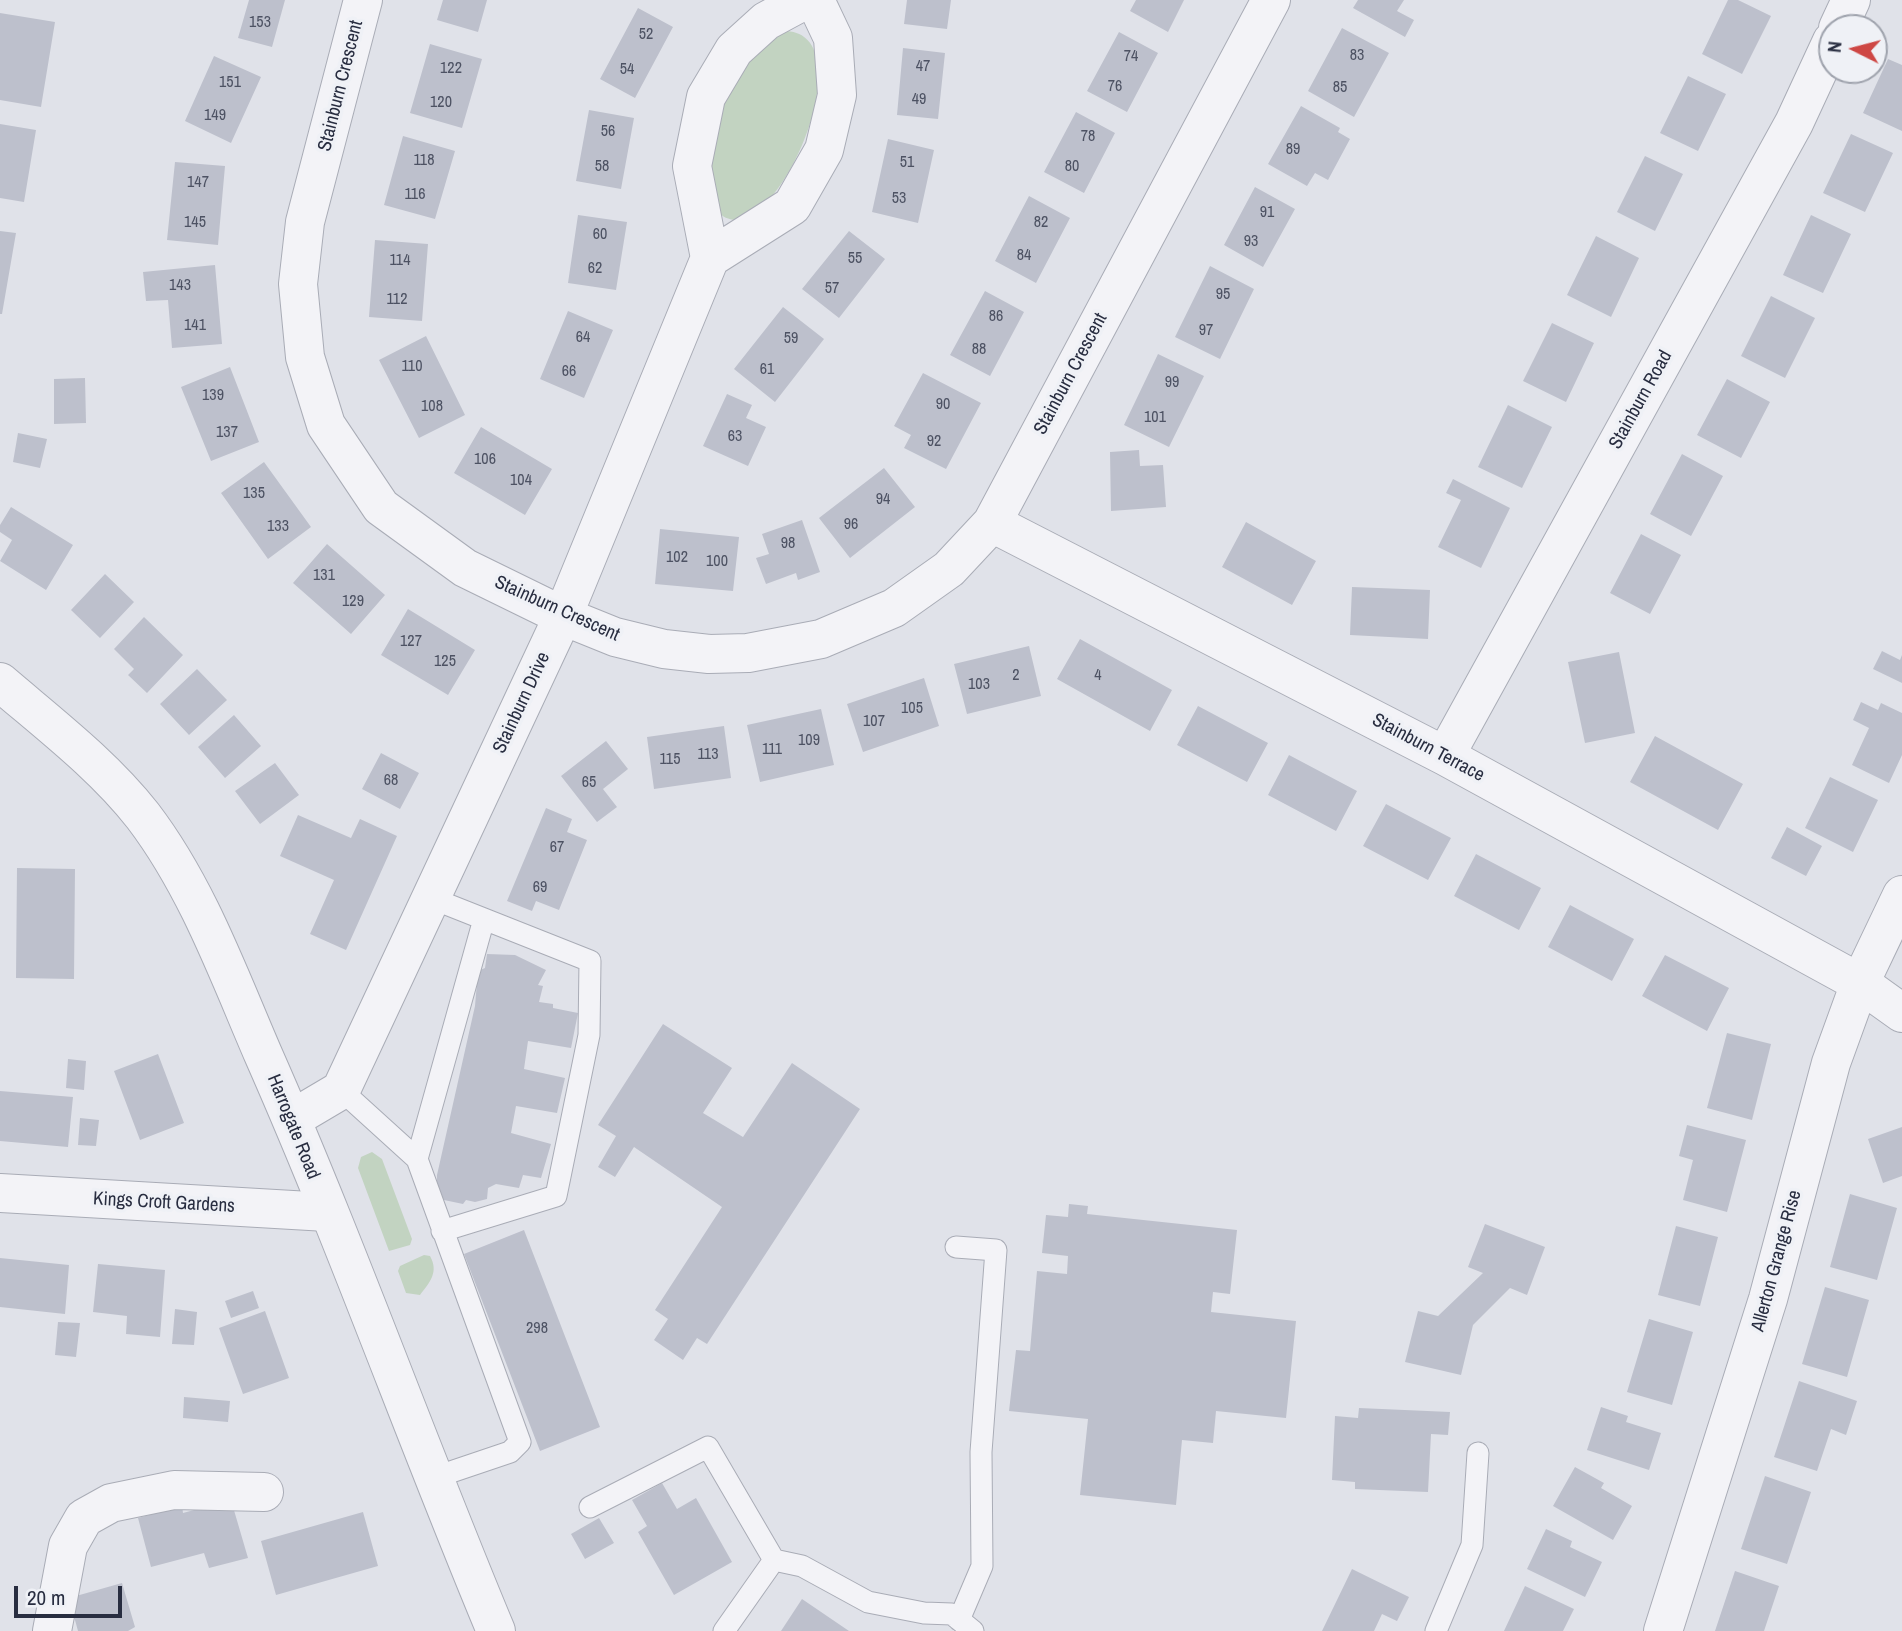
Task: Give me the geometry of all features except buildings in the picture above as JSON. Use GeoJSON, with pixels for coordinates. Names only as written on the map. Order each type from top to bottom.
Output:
{"type":"FeatureCollection","features":[{"type":"Feature","properties":{"kind":"street","name":"Stainburn Crescent"},"geometry":{"type":"LineString","coordinates":[[363,0],[305,222],[298,284],[305,357],[326,425],[381,507],[466,568],[563,616],[615,637],[664,649],[709,654],[748,653],[821,639],[894,608],[949,569],[992,523],[1271,0]]}},
{"type":"Feature","properties":{"kind":"street"},"geometry":{"type":"LineString","coordinates":[[805,0],[766,21],[734,50],[706,97],[692,166],[710,258],[792,206],[824,150],[837,94],[833,38],[815,0]]}},
{"type":"Feature","properties":{"kind":"street","name":"Stainburn Road"},"geometry":{"type":"LineString","coordinates":[[1445,756],[1794,123],[1818,71]]}},
{"type":"Feature","properties":{"kind":"street","name":"Stainburn Drive"},"geometry":{"type":"LineString","coordinates":[[341,1090],[563,616],[710,258]]}},
{"type":"Feature","properties":{"kind":"street","name":"Stainburn Terrace"},"geometry":{"type":"LineString","coordinates":[[992,523],[1445,756],[1860,983],[1902,1013]]}},
{"type":"Feature","properties":{"kind":"street","name":"Harrogate Road"},"geometry":{"type":"LineString","coordinates":[[0,682],[90,760],[143,816],[194,895],[292,1119],[496,1631]]}},
{"type":"Feature","properties":{"kind":"street","name":"Allerton Grange Rise"},"geometry":{"type":"LineString","coordinates":[[1663,1631],[1769,1299],[1808,1141],[1860,983],[1902,895]]}},
{"type":"Feature","properties":{"kind":"street"},"geometry":{"type":"LineString","coordinates":[[292,1119],[341,1090]]}},
{"type":"Feature","properties":{"kind":"street","name":"Kings Croft Gardens"},"geometry":{"type":"LineString","coordinates":[[0,1193],[327,1212]]}},
{"type":"Feature","properties":{"kind":"street"},"geometry":{"type":"LineString","coordinates":[[52,1631],[68,1546],[84,1518],[111,1503],[174,1490],[264,1492]]}},
{"type":"Feature","properties":{"kind":"lane"},"geometry":{"type":"LineString","coordinates":[[431,898],[590,961],[590,1035],[556,1196],[442,1231]]}},
{"type":"Feature","properties":{"kind":"lane"},"geometry":{"type":"LineString","coordinates":[[417,1159],[484,919]]}},
{"type":"Feature","properties":{"kind":"lane"},"geometry":{"type":"LineString","coordinates":[[341,1090],[417,1159],[520,1442],[510,1452],[433,1478]]}},
{"type":"Feature","properties":{"kind":"lane"},"geometry":{"type":"LineString","coordinates":[[590,1507],[708,1447],[774,1560],[802,1566],[867,1602],[924,1613],[953,1614],[966,1625],[982,1566],[981,1452],[996,1250],[956,1247]]}},
{"type":"Feature","properties":{"kind":"lane"},"geometry":{"type":"LineString","coordinates":[[1436,1631],[1472,1545],[1478,1453]]}},
{"type":"Feature","properties":{"kind":"lane"},"geometry":{"type":"LineString","coordinates":[[724,1631],[774,1560]]}},
{"type":"Feature","properties":{"kind":"green space"},"geometry":{"type":"Polygon","coordinates":[[[787,31],[810,43],[818,70],[815,105],[803,144],[784,180],[762,207],[738,220],[717,211],[710,177],[722,103],[742,68],[763,44],[787,31]]]}},
{"type":"Feature","properties":{"kind":"green space"},"geometry":{"type":"Polygon","coordinates":[[[372,1152],[382,1159],[412,1239],[410,1245],[389,1251],[358,1168],[361,1157],[372,1152]]]}},
{"type":"Feature","properties":{"kind":"green space"},"geometry":{"type":"Polygon","coordinates":[[[424,1255],[430,1256],[433,1262],[432,1277],[420,1295],[406,1293],[398,1271],[400,1266],[424,1255]]]}}]}
